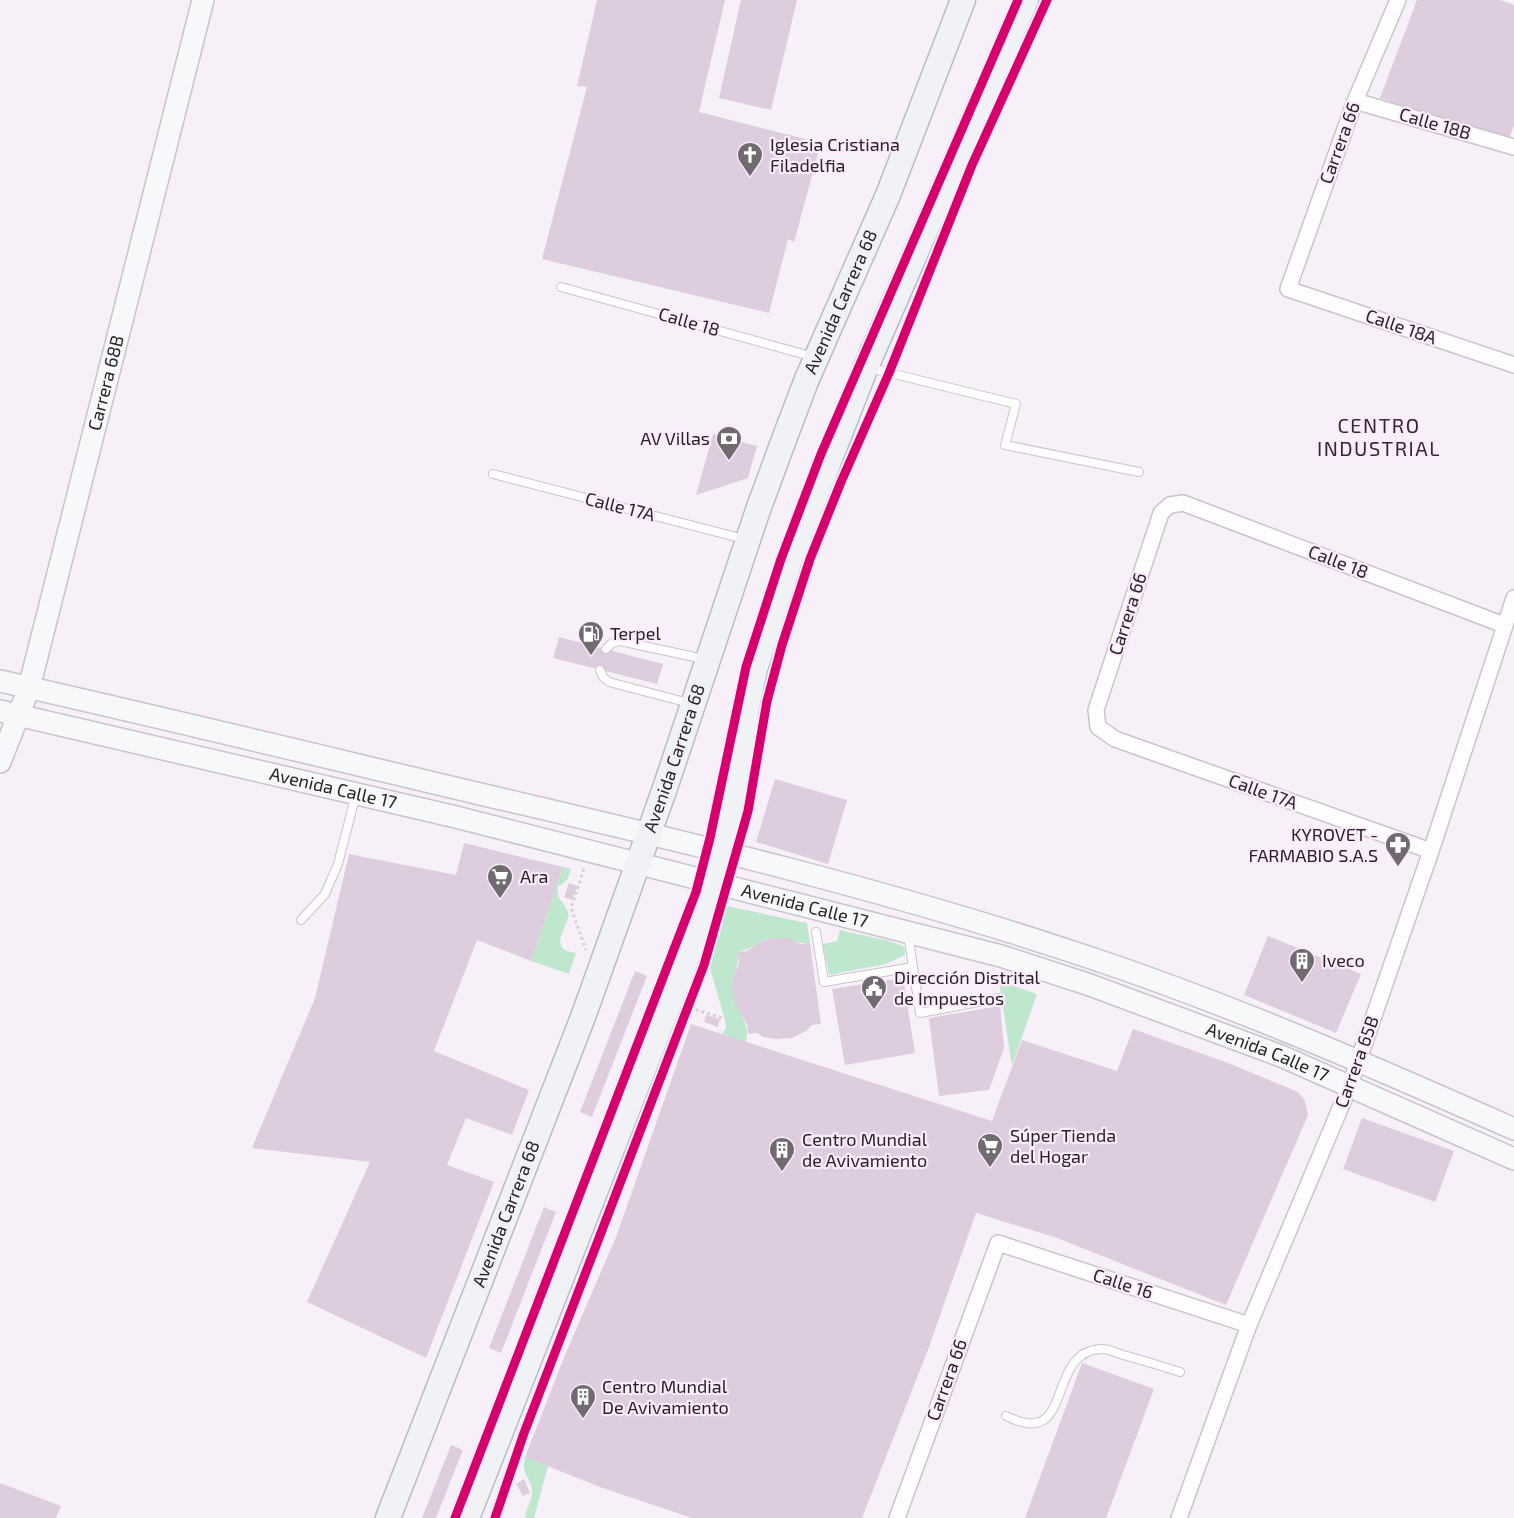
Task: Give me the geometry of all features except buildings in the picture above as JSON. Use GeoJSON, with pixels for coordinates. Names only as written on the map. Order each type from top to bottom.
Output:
{"type":"FeatureCollection","features":[{"type":"Feature","properties":{"kind":"main road","name":"Avenida Carrera 68"},"geometry":{"type":"LineString","coordinates":[[388,1518],[546,1116],[638,863],[786,434],[888,195],[963,0]]}},
{"type":"Feature","properties":{"kind":"main road"},"geometry":{"type":"LineString","coordinates":[[467,1518],[684,966],[711,882],[736,787],[751,686],[796,542],[866,367],[1026,0]]}},
{"type":"Feature","properties":{"kind":"street","name":"Carrera 68B"},"geometry":{"type":"LineString","coordinates":[[0,762],[10,713],[29,688],[203,0]]}},
{"type":"Feature","properties":{"kind":"street","name":"Carrera 66"},"geometry":{"type":"LineString","coordinates":[[1288,289],[1355,101],[1398,0]]}},
{"type":"Feature","properties":{"kind":"street","name":"Calle 18B"},"geometry":{"type":"LineString","coordinates":[[1355,101],[1514,147]]}},
{"type":"Feature","properties":{"kind":"street","name":"Calle 18A"},"geometry":{"type":"LineString","coordinates":[[1288,289],[1514,365]]}},
{"type":"Feature","properties":{"kind":"street","name":"Calle 18"},"geometry":{"type":"LineString","coordinates":[[1170,505],[1183,503],[1504,625]]}},
{"type":"Feature","properties":{"kind":"street","name":"Carrera 66"},"geometry":{"type":"LineString","coordinates":[[1098,727],[1096,710],[1161,513],[1170,505]]}},
{"type":"Feature","properties":{"kind":"street","name":"Carrera 65B"},"geometry":{"type":"LineString","coordinates":[[1179,1518],[1249,1324],[1350,1085],[1431,851],[1514,598]]}},
{"type":"Feature","properties":{"kind":"street","name":"Avenida Calle 17"},"geometry":{"type":"LineString","coordinates":[[0,681],[720,851],[862,887],[1010,931],[1178,988],[1358,1060],[1514,1129]]}},
{"type":"Feature","properties":{"kind":"street","name":"Avenida Calle 17"},"geometry":{"type":"LineString","coordinates":[[10,713],[638,863],[1001,956],[1090,985],[1281,1056],[1514,1159]]}},
{"type":"Feature","properties":{"kind":"street","name":"Calle 17A"},"geometry":{"type":"LineString","coordinates":[[1098,727],[1115,739],[1431,851]]}},
{"type":"Feature","properties":{"kind":"street"},"geometry":{"type":"LineString","coordinates":[[1001,956],[1010,931]]}},
{"type":"Feature","properties":{"kind":"street","name":"Carrera 66"},"geometry":{"type":"LineString","coordinates":[[897,1518],[998,1243]]}},
{"type":"Feature","properties":{"kind":"street","name":"Calle 16"},"geometry":{"type":"LineString","coordinates":[[998,1243],[1249,1324]]}},
{"type":"Feature","properties":{"kind":"lane","name":"Calle 18"},"geometry":{"type":"LineString","coordinates":[[561,287],[817,357]]}},
{"type":"Feature","properties":{"kind":"lane"},"geometry":{"type":"LineString","coordinates":[[866,367],[1016,404],[1005,445],[1139,472]]}},
{"type":"Feature","properties":{"kind":"lane","name":"Calle 17A"},"geometry":{"type":"LineString","coordinates":[[493,474],[748,540]]}},
{"type":"Feature","properties":{"kind":"lane"},"geometry":{"type":"LineString","coordinates":[[606,649],[612,643],[620,641],[708,660]]}},
{"type":"Feature","properties":{"kind":"lane"},"geometry":{"type":"LineString","coordinates":[[600,670],[609,682],[693,704]]}},
{"type":"Feature","properties":{"kind":"lane"},"geometry":{"type":"LineString","coordinates":[[302,920],[325,894],[338,864],[356,794]]}},
{"type":"Feature","properties":{"kind":"lane"},"geometry":{"type":"LineString","coordinates":[[816,932],[824,982],[913,967]]}},
{"type":"Feature","properties":{"kind":"lane"},"geometry":{"type":"LineString","coordinates":[[907,932],[920,1013],[999,998]]}},
{"type":"Feature","properties":{"kind":"lane"},"geometry":{"type":"LineString","coordinates":[[1006,1416],[1020,1423],[1032,1425],[1044,1420],[1051,1414],[1072,1362],[1085,1353],[1102,1348],[1180,1372]]}},
{"type":"Feature","properties":{"kind":"path"},"geometry":{"type":"LineString","coordinates":[[585,864],[571,908],[586,952]]}},
{"type":"Feature","properties":{"kind":"path"},"geometry":{"type":"LineString","coordinates":[[684,1018],[692,997]]}},
{"type":"Feature","properties":{"kind":"path"},"geometry":{"type":"LineString","coordinates":[[688,1007],[723,1018]]}},
{"type":"Feature","properties":{"kind":"green space"},"geometry":{"type":"Polygon","coordinates":[[[563,867],[571,869],[567,880],[558,887],[559,899],[568,912],[560,942],[567,951],[576,953],[569,974],[531,961],[563,867]]]}},
{"type":"Feature","properties":{"kind":"green space"},"geometry":{"type":"Polygon","coordinates":[[[727,906],[807,923],[810,943],[773,938],[738,952],[733,989],[745,1022],[746,1042],[722,1034],[726,1028],[725,1020],[709,965],[727,906]]]}},
{"type":"Feature","properties":{"kind":"green space"},"geometry":{"type":"Polygon","coordinates":[[[840,930],[904,946],[905,955],[886,964],[829,975],[823,944],[837,941],[840,930]]]}},
{"type":"Feature","properties":{"kind":"green space"},"geometry":{"type":"Polygon","coordinates":[[[999,981],[1037,994],[1012,1066],[999,981]]]}},
{"type":"Feature","properties":{"kind":"green space"},"geometry":{"type":"Polygon","coordinates":[[[525,1457],[548,1466],[534,1518],[525,1518],[532,1493],[524,1468],[525,1457]]]}},
{"type":"Feature","properties":{"kind":"cycle path"},"geometry":{"type":"LineString","coordinates":[[455,1518],[696,892],[710,838],[746,667],[781,559],[821,454],[1018,0]]}},
{"type":"Feature","properties":{"kind":"cycle path"},"geometry":{"type":"LineString","coordinates":[[495,1518],[524,1433],[704,965],[748,811],[767,701],[782,645],[810,559],[889,373],[972,165],[1047,0]]}},
{"type":"Feature","properties":{"kind":"place","name":"Iglesia Cristiana Filadelfia"},"geometry":{"type":"Point","coordinates":[750,178]}},
{"type":"Feature","properties":{"kind":"place","name":"AV Villas"},"geometry":{"type":"Point","coordinates":[729,462]}},
{"type":"Feature","properties":{"kind":"place","name":"Terpel"},"geometry":{"type":"Point","coordinates":[591,657]}},
{"type":"Feature","properties":{"kind":"place","name":"KYROVET - FARMABIO S.A.S"},"geometry":{"type":"Point","coordinates":[1398,868]}},
{"type":"Feature","properties":{"kind":"place","name":"Ara"},"geometry":{"type":"Point","coordinates":[500,900]}},
{"type":"Feature","properties":{"kind":"place","name":"Iveco"},"geometry":{"type":"Point","coordinates":[1302,984]}},
{"type":"Feature","properties":{"kind":"place","name":"Dirección Distrital de Impuestos"},"geometry":{"type":"Point","coordinates":[874,1011]}},
{"type":"Feature","properties":{"kind":"place","name":"Súper Tienda del Hogar"},"geometry":{"type":"Point","coordinates":[990,1169]}},
{"type":"Feature","properties":{"kind":"place","name":"Centro Mundial de Avivamiento"},"geometry":{"type":"Point","coordinates":[782,1173]}},
{"type":"Feature","properties":{"kind":"place","name":"Centro Mundial De Avivamiento"},"geometry":{"type":"Point","coordinates":[583,1420]}},
{"type":"Feature","properties":{"kind":"district","name":"CENTRO INDUSTRIAL"},"geometry":{"type":"Point","coordinates":[1379,438]}}]}
